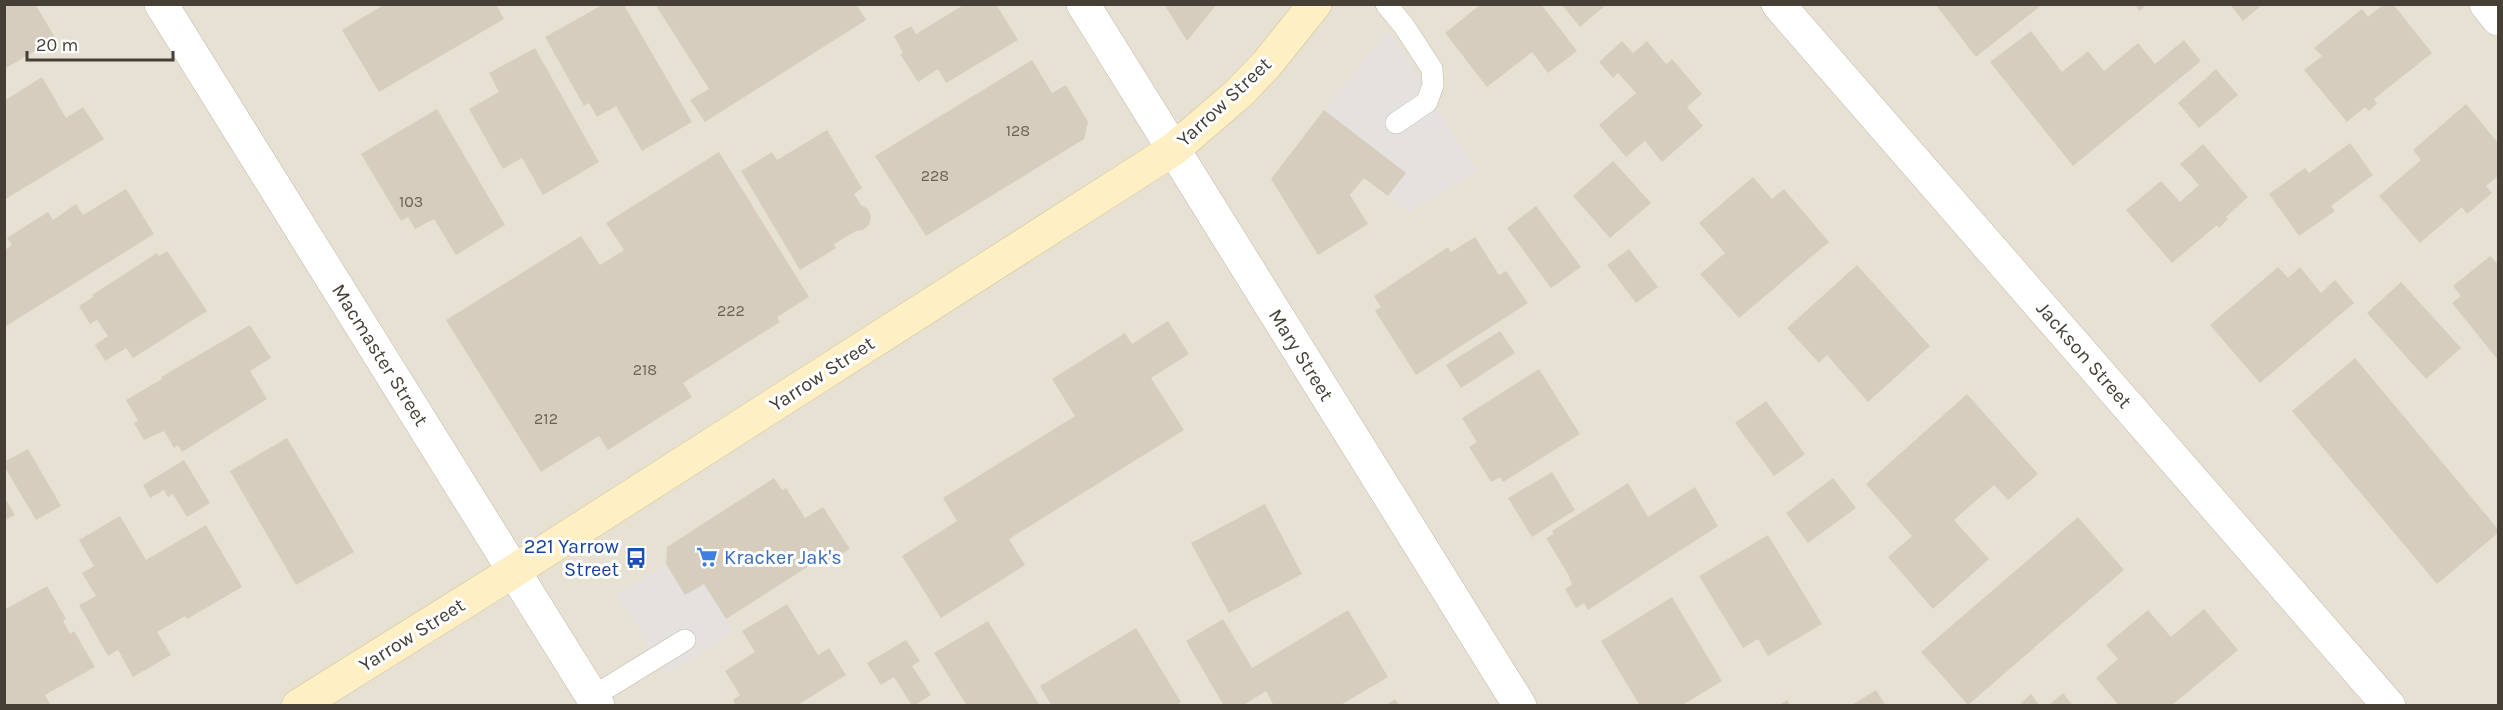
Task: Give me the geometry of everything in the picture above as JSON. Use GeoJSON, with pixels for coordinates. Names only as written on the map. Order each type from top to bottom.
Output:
{"type":"FeatureCollection","features":[{"type":"Feature","properties":{"kind":"street","name":"Macmaster Street"},"geometry":{"type":"LineString","coordinates":[[161,4],[595,701]]}},
{"type":"Feature","properties":{"kind":"street","name":"Mary Street"},"geometry":{"type":"LineString","coordinates":[[1083,4],[1520,705]]}},
{"type":"Feature","properties":{"kind":"street","name":"Yarrow Street"},"geometry":{"type":"LineString","coordinates":[[298,705],[514,571],[1174,149],[1239,93],[1266,65],[1315,4]]}},
{"type":"Feature","properties":{"kind":"street","name":"Jackson Street"},"geometry":{"type":"LineString","coordinates":[[1778,4],[2389,705]]}},
{"type":"Feature","properties":{"kind":"street"},"geometry":{"type":"LineString","coordinates":[[2486,4],[2499,19]]}},
{"type":"Feature","properties":{"kind":"lane"},"geometry":{"type":"LineString","coordinates":[[1386,4],[1404,26],[1432,69],[1433,85],[1427,102],[1396,123]]}},
{"type":"Feature","properties":{"kind":"lane"},"geometry":{"type":"LineString","coordinates":[[595,701],[685,640]]}},
{"type":"Feature","properties":{"kind":"shaded area"},"geometry":{"type":"Polygon","coordinates":[[[4,5],[2498,5],[2498,705],[5,705],[4,5]]]}},
{"type":"Feature","properties":{"kind":"shaded area"},"geometry":{"type":"Polygon","coordinates":[[[1389,30],[1477,171],[1406,214],[1390,194],[1405,173],[1324,110],[1389,30]]]}},
{"type":"Feature","properties":{"kind":"shaded area"},"geometry":{"type":"Polygon","coordinates":[[[666,564],[685,595],[704,584],[734,632],[666,675],[617,595],[666,564]]]}},
{"type":"Feature","properties":{"kind":"building"},"geometry":{"type":"Polygon","coordinates":[[[4,4],[35,4],[56,39],[4,69],[4,4]]]}},
{"type":"Feature","properties":{"kind":"building"},"geometry":{"type":"Polygon","coordinates":[[[385,4],[496,4],[504,19],[379,92],[342,30],[385,4]]]}},
{"type":"Feature","properties":{"kind":"building"},"geometry":{"type":"Polygon","coordinates":[[[655,4],[856,4],[866,20],[705,122],[690,100],[709,89],[655,4]]]}},
{"type":"Feature","properties":{"kind":"building"},"geometry":{"type":"Polygon","coordinates":[[[965,4],[996,4],[1018,40],[946,83],[938,69],[918,82],[900,54],[903,53],[894,36],[911,26],[916,34],[965,4]]]}},
{"type":"Feature","properties":{"kind":"building"},"geometry":{"type":"Polygon","coordinates":[[[1164,4],[1217,4],[1187,41],[1164,4]]]}},
{"type":"Feature","properties":{"kind":"building"},"geometry":{"type":"Polygon","coordinates":[[[1481,4],[1541,4],[1577,51],[1548,73],[1532,52],[1487,87],[1445,33],[1481,4]]]}},
{"type":"Feature","properties":{"kind":"building"},"geometry":{"type":"Polygon","coordinates":[[[1561,4],[1607,4],[1580,27],[1561,4]]]}},
{"type":"Feature","properties":{"kind":"building"},"geometry":{"type":"Polygon","coordinates":[[[1935,4],[2043,4],[1976,57],[1935,4]]]}},
{"type":"Feature","properties":{"kind":"building"},"geometry":{"type":"Polygon","coordinates":[[[2135,4],[2148,4],[2139,11],[2135,4]]]}},
{"type":"Feature","properties":{"kind":"building"},"geometry":{"type":"Polygon","coordinates":[[[2230,4],[2263,4],[2243,21],[2230,4]]]}},
{"type":"Feature","properties":{"kind":"building"},"geometry":{"type":"Polygon","coordinates":[[[2384,4],[2393,4],[2432,53],[2374,99],[2377,104],[2369,111],[2365,107],[2347,122],[2304,70],[2322,56],[2314,48],[2362,9],[2368,17],[2384,4]]]}},
{"type":"Feature","properties":{"kind":"building"},"geometry":{"type":"Polygon","coordinates":[[[602,5],[624,5],[692,122],[642,151],[616,106],[597,117],[589,103],[584,106],[545,37],[602,5]]]}},
{"type":"Feature","properties":{"kind":"building"},"geometry":{"type":"Polygon","coordinates":[[[2031,31],[2062,72],[2088,51],[2104,71],[2138,43],[2155,64],[2184,40],[2201,61],[2073,166],[1990,62],[2031,31]]]}},
{"type":"Feature","properties":{"kind":"building"},"geometry":{"type":"Polygon","coordinates":[[[1622,41],[1633,53],[1647,41],[1666,64],[1672,59],[1702,94],[1687,107],[1703,126],[1662,162],[1645,141],[1626,157],[1599,125],[1636,93],[1618,73],[1613,78],[1599,62],[1622,41]]]}},
{"type":"Feature","properties":{"kind":"building"},"geometry":{"type":"Polygon","coordinates":[[[535,48],[599,162],[543,195],[522,158],[503,169],[469,109],[499,92],[489,73],[535,48]]]}},
{"type":"Feature","properties":{"kind":"building"},"geometry":{"type":"Polygon","coordinates":[[[1032,60],[1052,93],[1066,85],[1088,122],[1084,139],[926,236],[875,156],[1032,60]]]}},
{"type":"Feature","properties":{"kind":"building"},"geometry":{"type":"Polygon","coordinates":[[[2216,69],[2238,95],[2199,128],[2178,103],[2216,69]]]}},
{"type":"Feature","properties":{"kind":"building"},"geometry":{"type":"Polygon","coordinates":[[[42,77],[66,118],[83,107],[104,139],[4,200],[4,101],[42,77]]]}},
{"type":"Feature","properties":{"kind":"building"},"geometry":{"type":"Polygon","coordinates":[[[2466,104],[2498,143],[2498,176],[2486,186],[2492,193],[2467,214],[2462,207],[2420,243],[2379,196],[2421,160],[2413,150],[2466,104]]]}},
{"type":"Feature","properties":{"kind":"building"},"geometry":{"type":"Polygon","coordinates":[[[437,109],[505,225],[456,255],[434,219],[415,229],[408,217],[401,221],[361,154],[437,109]]]}},
{"type":"Feature","properties":{"kind":"building"},"geometry":{"type":"Polygon","coordinates":[[[1324,110],[1406,173],[1388,196],[1364,178],[1350,195],[1368,224],[1318,255],[1271,179],[1324,110]]]}},
{"type":"Feature","properties":{"kind":"building"},"geometry":{"type":"Polygon","coordinates":[[[827,130],[862,188],[854,194],[861,205],[868,209],[871,217],[869,225],[863,230],[856,231],[834,244],[836,248],[800,270],[741,171],[772,152],[777,160],[827,130]]]}},
{"type":"Feature","properties":{"kind":"building"},"geometry":{"type":"Polygon","coordinates":[[[2350,143],[2373,175],[2331,206],[2335,211],[2299,236],[2269,194],[2305,168],[2309,173],[2350,143]]]}},
{"type":"Feature","properties":{"kind":"building"},"geometry":{"type":"Polygon","coordinates":[[[2203,144],[2248,197],[2226,217],[2228,219],[2219,228],[2217,225],[2172,263],[2126,210],[2161,181],[2180,202],[2199,185],[2180,164],[2203,144]]]}},
{"type":"Feature","properties":{"kind":"building"},"geometry":{"type":"Polygon","coordinates":[[[719,152],[809,297],[777,317],[780,322],[683,383],[692,397],[608,450],[599,436],[541,472],[446,320],[581,236],[600,265],[624,250],[606,223],[719,152]]]}},
{"type":"Feature","properties":{"kind":"building"},"geometry":{"type":"Polygon","coordinates":[[[1613,161],[1651,203],[1610,238],[1573,196],[1613,161]]]}},
{"type":"Feature","properties":{"kind":"building"},"geometry":{"type":"Polygon","coordinates":[[[1753,177],[1772,199],[1784,189],[1829,242],[1739,318],[1700,274],[1725,253],[1699,223],[1753,177]]]}},
{"type":"Feature","properties":{"kind":"building"},"geometry":{"type":"Polygon","coordinates":[[[126,189],[154,234],[6,326],[5,250],[12,245],[7,238],[48,212],[53,220],[76,204],[83,215],[126,189]]]}},
{"type":"Feature","properties":{"kind":"building"},"geometry":{"type":"Polygon","coordinates":[[[1536,206],[1581,267],[1551,288],[1507,228],[1536,206]]]}},
{"type":"Feature","properties":{"kind":"building"},"geometry":{"type":"Polygon","coordinates":[[[1475,237],[1499,275],[1506,271],[1528,303],[1416,375],[1375,311],[1381,307],[1374,296],[1448,247],[1451,252],[1475,237]]]}},
{"type":"Feature","properties":{"kind":"building"},"geometry":{"type":"Polygon","coordinates":[[[1629,249],[1658,287],[1636,303],[1607,265],[1629,249]]]}},
{"type":"Feature","properties":{"kind":"building"},"geometry":{"type":"Polygon","coordinates":[[[167,251],[207,311],[133,358],[126,348],[105,361],[95,345],[108,336],[97,320],[90,324],[79,306],[157,253],[159,256],[167,251]]]}},
{"type":"Feature","properties":{"kind":"building"},"geometry":{"type":"Polygon","coordinates":[[[2490,256],[2498,264],[2498,360],[2452,303],[2461,296],[2453,286],[2490,256]]]}},
{"type":"Feature","properties":{"kind":"building"},"geometry":{"type":"Polygon","coordinates":[[[1857,265],[1930,346],[1868,402],[1827,355],[1819,363],[1787,328],[1857,265]]]}},
{"type":"Feature","properties":{"kind":"building"},"geometry":{"type":"Polygon","coordinates":[[[2278,267],[2288,278],[2300,267],[2321,293],[2335,280],[2354,303],[2260,383],[2210,325],[2278,267]]]}},
{"type":"Feature","properties":{"kind":"building"},"geometry":{"type":"Polygon","coordinates":[[[2401,282],[2461,348],[2426,379],[2367,313],[2401,282]]]}},
{"type":"Feature","properties":{"kind":"building"},"geometry":{"type":"Polygon","coordinates":[[[1168,321],[1189,354],[1151,378],[1184,430],[1009,539],[1025,565],[941,618],[902,556],[957,521],[943,498],[1075,416],[1052,379],[1125,333],[1132,344],[1168,321]]]}},
{"type":"Feature","properties":{"kind":"building"},"geometry":{"type":"Polygon","coordinates":[[[250,325],[271,358],[250,371],[267,399],[182,452],[178,445],[174,448],[164,431],[144,440],[134,423],[138,421],[126,400],[250,325]]]}},
{"type":"Feature","properties":{"kind":"building"},"geometry":{"type":"Polygon","coordinates":[[[1500,331],[1515,353],[1461,388],[1446,365],[1500,331]]]}},
{"type":"Feature","properties":{"kind":"building"},"geometry":{"type":"Polygon","coordinates":[[[2355,358],[2498,529],[2498,533],[2437,584],[2292,411],[2355,358]]]}},
{"type":"Feature","properties":{"kind":"building"},"geometry":{"type":"Polygon","coordinates":[[[1539,369],[1580,434],[1503,482],[1500,477],[1491,482],[1469,447],[1477,442],[1462,418],[1539,369]]]}},
{"type":"Feature","properties":{"kind":"building"},"geometry":{"type":"Polygon","coordinates":[[[1967,394],[2038,474],[2008,500],[1994,485],[1954,520],[1989,559],[1933,609],[1888,557],[1912,536],[1866,484],[1967,394]]]}},
{"type":"Feature","properties":{"kind":"building"},"geometry":{"type":"Polygon","coordinates":[[[1766,401],[1805,454],[1774,476],[1735,423],[1766,401]]]}},
{"type":"Feature","properties":{"kind":"building"},"geometry":{"type":"Polygon","coordinates":[[[287,438],[354,552],[296,585],[230,471],[287,438]]]}},
{"type":"Feature","properties":{"kind":"building"},"geometry":{"type":"Polygon","coordinates":[[[28,449],[61,506],[36,520],[4,466],[4,462],[28,449]]]}},
{"type":"Feature","properties":{"kind":"building"},"geometry":{"type":"Polygon","coordinates":[[[184,460],[210,503],[187,517],[173,494],[168,497],[164,490],[150,498],[143,485],[184,460]]]}},
{"type":"Feature","properties":{"kind":"building"},"geometry":{"type":"Polygon","coordinates":[[[1552,472],[1575,510],[1532,537],[1508,498],[1552,472]]]}},
{"type":"Feature","properties":{"kind":"building"},"geometry":{"type":"Polygon","coordinates":[[[774,478],[782,490],[786,488],[805,518],[823,507],[850,549],[827,563],[823,557],[726,619],[704,584],[685,595],[666,564],[667,547],[774,478]]]}},
{"type":"Feature","properties":{"kind":"building"},"geometry":{"type":"Polygon","coordinates":[[[1833,478],[1856,508],[1808,543],[1786,513],[1833,478]]]}},
{"type":"Feature","properties":{"kind":"building"},"geometry":{"type":"Polygon","coordinates":[[[1628,483],[1648,517],[1695,487],[1718,526],[1588,610],[1584,603],[1576,608],[1565,589],[1572,585],[1569,576],[1546,538],[1554,534],[1552,531],[1628,483]]]}},
{"type":"Feature","properties":{"kind":"building"},"geometry":{"type":"Polygon","coordinates":[[[4,496],[15,515],[4,521],[4,496]]]}},
{"type":"Feature","properties":{"kind":"building"},"geometry":{"type":"Polygon","coordinates":[[[1265,504],[1302,574],[1229,613],[1191,543],[1265,504]]]}},
{"type":"Feature","properties":{"kind":"building"},"geometry":{"type":"Polygon","coordinates":[[[120,516],[146,560],[206,525],[242,587],[187,619],[185,616],[157,632],[171,655],[133,677],[118,650],[108,656],[79,605],[96,596],[82,573],[94,566],[79,540],[120,516]]]}},
{"type":"Feature","properties":{"kind":"building"},"geometry":{"type":"Polygon","coordinates":[[[2078,517],[2124,570],[1968,705],[1921,652],[2078,517]]]}},
{"type":"Feature","properties":{"kind":"building"},"geometry":{"type":"Polygon","coordinates":[[[1768,535],[1822,624],[1768,656],[1758,639],[1743,648],[1699,576],[1768,535]]]}},
{"type":"Feature","properties":{"kind":"building"},"geometry":{"type":"Polygon","coordinates":[[[47,586],[66,619],[63,621],[70,634],[74,631],[95,667],[45,695],[51,706],[4,706],[4,610],[47,586]]]}},
{"type":"Feature","properties":{"kind":"building"},"geometry":{"type":"Polygon","coordinates":[[[1672,597],[1722,681],[1681,706],[1640,706],[1601,641],[1672,597]]]}},
{"type":"Feature","properties":{"kind":"building"},"geometry":{"type":"Polygon","coordinates":[[[787,604],[818,655],[829,648],[846,675],[796,706],[736,706],[733,700],[740,695],[725,671],[755,652],[742,631],[787,604]]]}},
{"type":"Feature","properties":{"kind":"building"},"geometry":{"type":"Polygon","coordinates":[[[2204,609],[2238,650],[2171,706],[2119,706],[2096,678],[2118,659],[2106,645],[2148,610],[2171,637],[2204,609]]]}},
{"type":"Feature","properties":{"kind":"building"},"geometry":{"type":"Polygon","coordinates":[[[1348,610],[1388,677],[1339,706],[1274,706],[1266,691],[1242,706],[1224,706],[1186,641],[1223,619],[1252,668],[1348,610]]]}},
{"type":"Feature","properties":{"kind":"building"},"geometry":{"type":"Polygon","coordinates":[[[988,621],[1040,706],[967,706],[934,653],[988,621]]]}},
{"type":"Feature","properties":{"kind":"building"},"geometry":{"type":"Polygon","coordinates":[[[1136,628],[1181,702],[1175,706],[1052,706],[1040,686],[1136,628]]]}},
{"type":"Feature","properties":{"kind":"building"},"geometry":{"type":"Polygon","coordinates":[[[906,640],[920,661],[912,666],[931,695],[914,706],[894,677],[881,685],[867,663],[906,640]]]}},
{"type":"Feature","properties":{"kind":"building"},"geometry":{"type":"Polygon","coordinates":[[[1876,690],[1886,706],[1850,706],[1876,690]]]}},
{"type":"Feature","properties":{"kind":"building"},"geometry":{"type":"Polygon","coordinates":[[[2063,693],[2073,706],[2048,706],[2063,693]]]}},
{"type":"Feature","properties":{"kind":"building"},"geometry":{"type":"Polygon","coordinates":[[[2031,694],[2040,706],[2018,706],[2031,694]]]}},
{"type":"Feature","properties":{"kind":"building"},"geometry":{"type":"Polygon","coordinates":[[[1395,699],[1400,706],[1385,706],[1395,699]]]}},
{"type":"Feature","properties":{"kind":"building"},"geometry":{"type":"Polygon","coordinates":[[[1787,700],[1791,706],[1777,706],[1787,700]]]}},
{"type":"Feature","properties":{"kind":"place","name":"Kracker Jak's"},"geometry":{"type":"Point","coordinates":[707,557]}},
{"type":"Feature","properties":{"kind":"place","name":"221 Yarrow Street"},"geometry":{"type":"Point","coordinates":[636,558]}}]}
